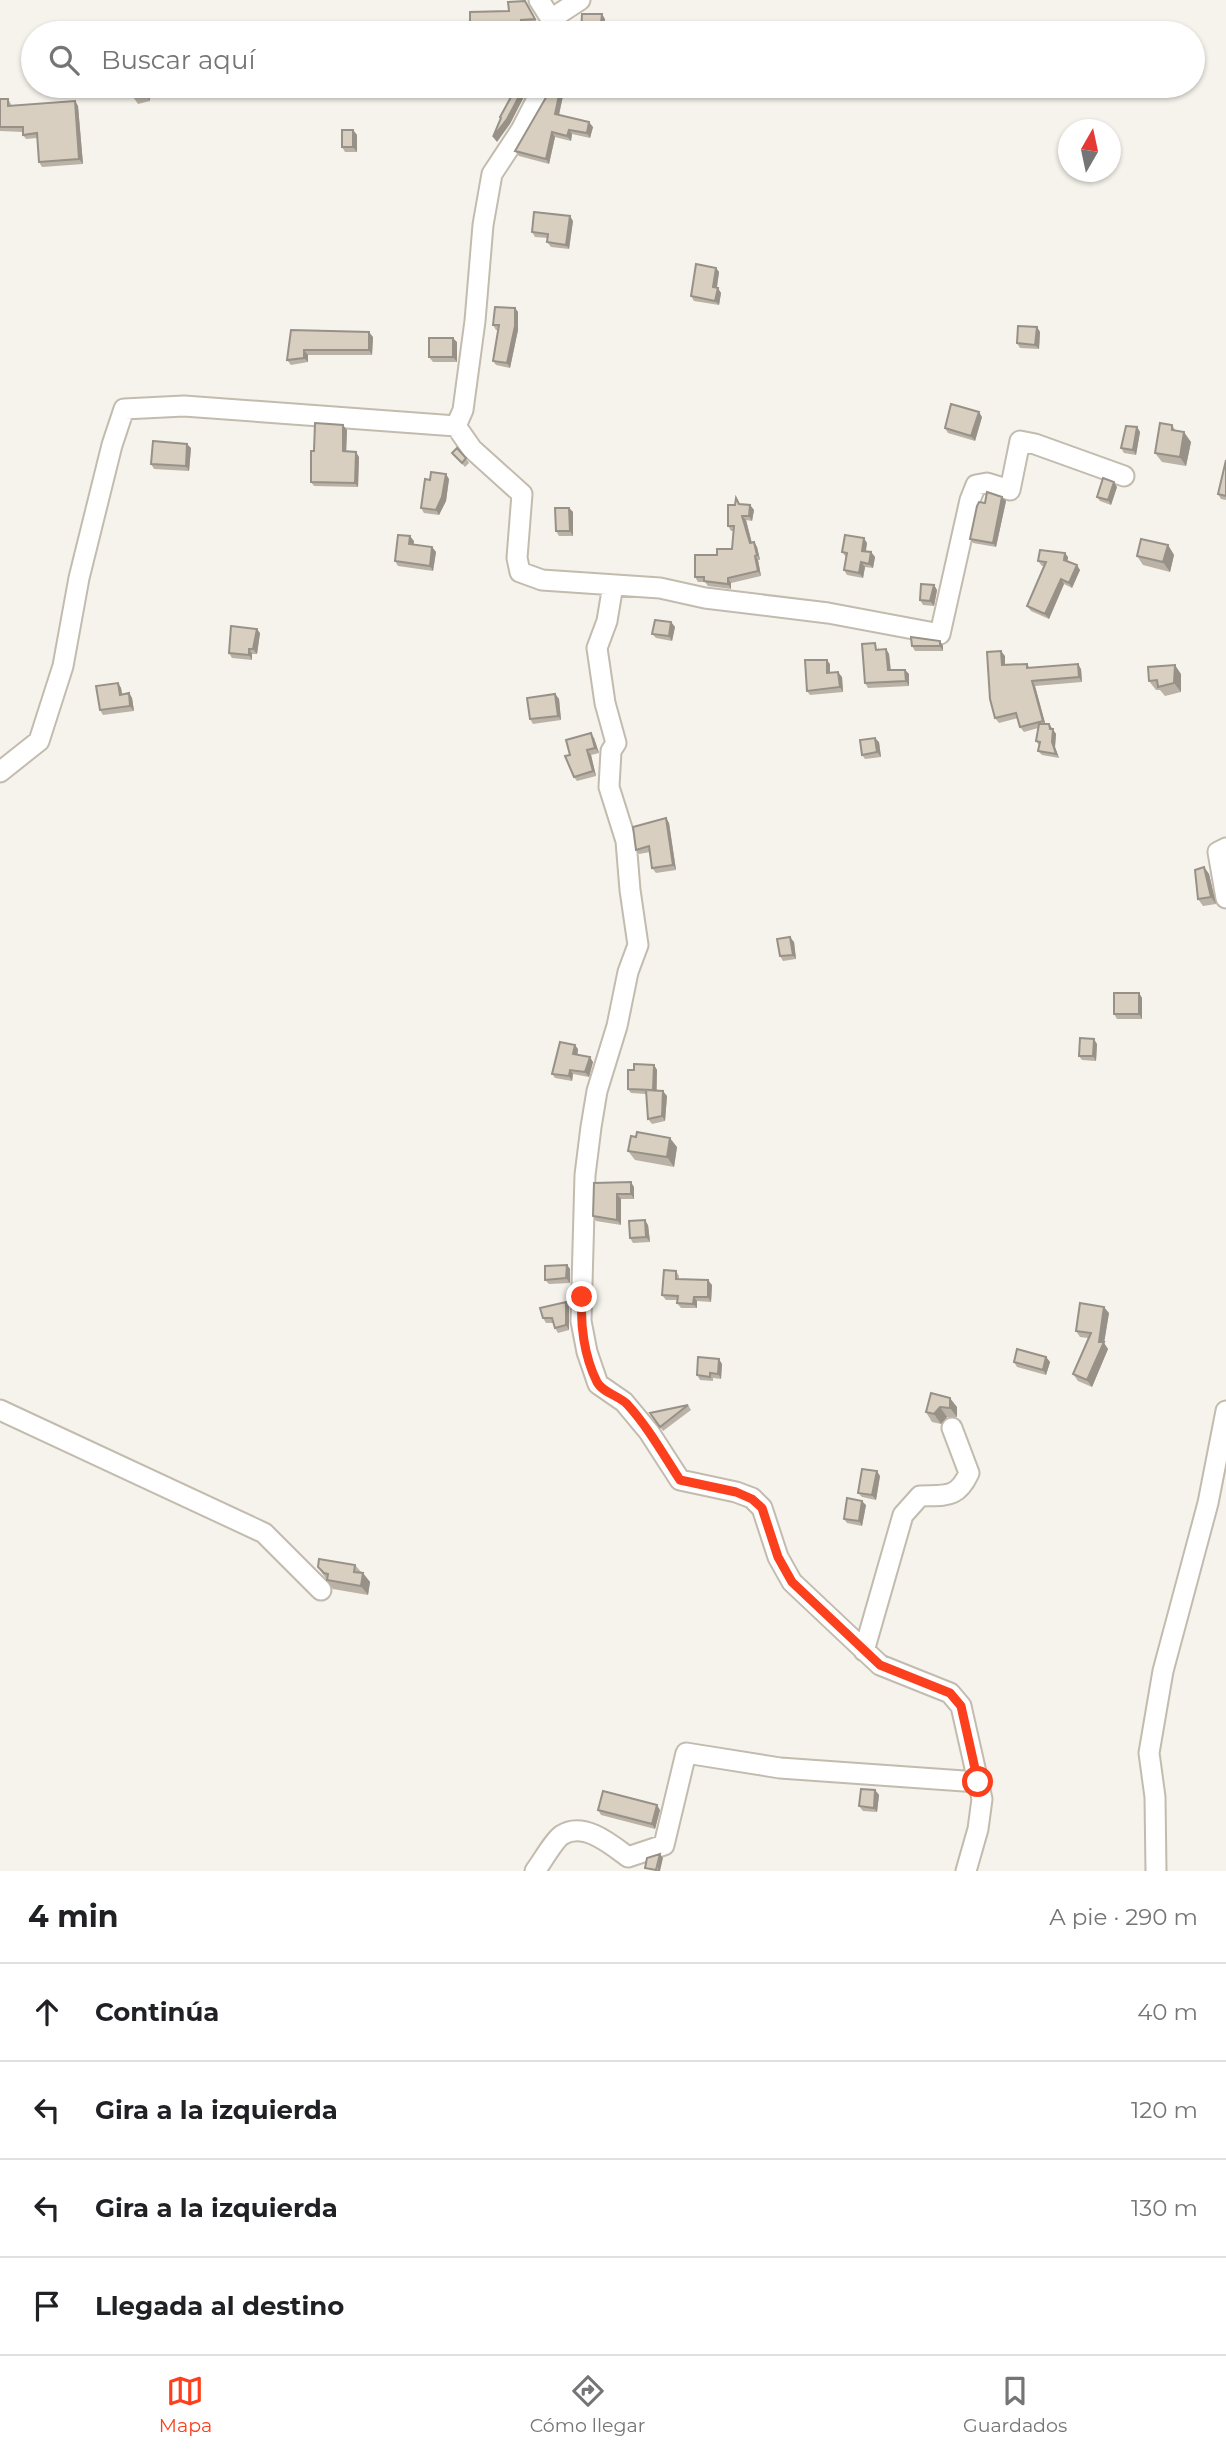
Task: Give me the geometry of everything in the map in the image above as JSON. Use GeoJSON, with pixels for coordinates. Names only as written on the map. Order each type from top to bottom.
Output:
{"type":"FeatureCollection","features":[{"type":"Feature","properties":{"kind":"street"},"geometry":{"type":"LineString","coordinates":[[539,0],[548,21]]}},
{"type":"Feature","properties":{"kind":"street"},"geometry":{"type":"LineString","coordinates":[[556,21],[580,0]]}},
{"type":"Feature","properties":{"kind":"street"},"geometry":{"type":"LineString","coordinates":[[456,426],[463,410],[475,321],[483,225],[492,174],[521,130],[537,98]]}},
{"type":"Feature","properties":{"kind":"street"},"geometry":{"type":"LineString","coordinates":[[0,772],[38,741],[63,666],[82,566],[112,445],[124,409],[184,405],[456,426]]}},
{"type":"Feature","properties":{"kind":"street"},"geometry":{"type":"LineString","coordinates":[[456,426],[472,449],[522,495],[517,558],[520,572],[541,580],[660,588],[705,598],[828,613],[940,634],[970,500],[976,485],[987,484],[1010,490],[1020,441],[1124,476]]}},
{"type":"Feature","properties":{"kind":"street"},"geometry":{"type":"LineString","coordinates":[[613,585],[607,621],[597,648],[605,702],[615,743],[611,751],[610,787],[626,841],[638,945],[628,972],[617,1026],[597,1091],[589,1139],[585,1175],[581,1321],[587,1352],[598,1384],[624,1402],[649,1432],[680,1480],[736,1492],[752,1499],[762,1508],[778,1557],[792,1582],[880,1665],[950,1693],[961,1706],[982,1799],[978,1829],[966,1871]]}},
{"type":"Feature","properties":{"kind":"street"},"geometry":{"type":"LineString","coordinates":[[1226,848],[1218,852],[1226,898]]}},
{"type":"Feature","properties":{"kind":"street"},"geometry":{"type":"LineString","coordinates":[[0,1410],[264,1533],[321,1590]]}},
{"type":"Feature","properties":{"kind":"street"},"geometry":{"type":"LineString","coordinates":[[1156,1871],[1155,1797],[1149,1753],[1163,1671],[1208,1503],[1226,1411]]}},
{"type":"Feature","properties":{"kind":"street"},"geometry":{"type":"LineString","coordinates":[[864,1651],[903,1515],[920,1496],[951,1495],[963,1487],[970,1473],[952,1428]]}},
{"type":"Feature","properties":{"kind":"street"},"geometry":{"type":"LineString","coordinates":[[536,1871],[562,1835],[578,1831],[597,1836],[628,1857],[664,1845],[686,1753],[780,1768],[978,1782]]}},
{"type":"Feature","properties":{"kind":"building"},"geometry":{"type":"Polygon","coordinates":[[[525,1],[535,19],[470,21],[470,12],[509,11],[508,2],[525,1]]]}},
{"type":"Feature","properties":{"kind":"building"},"geometry":{"type":"Polygon","coordinates":[[[582,14],[602,14],[601,21],[582,21],[582,14]]]}},
{"type":"Feature","properties":{"kind":"building"},"geometry":{"type":"Polygon","coordinates":[[[510,98],[518,98],[493,137],[510,98]]]}},
{"type":"Feature","properties":{"kind":"building"},"geometry":{"type":"Polygon","coordinates":[[[546,98],[558,98],[555,114],[589,122],[587,133],[569,130],[567,136],[552,132],[546,159],[515,151],[546,98]]]}},
{"type":"Feature","properties":{"kind":"building"},"geometry":{"type":"Polygon","coordinates":[[[0,99],[8,99],[8,106],[75,101],[79,159],[39,162],[37,133],[23,135],[23,127],[0,127],[0,99]]]}},
{"type":"Feature","properties":{"kind":"building"},"geometry":{"type":"Polygon","coordinates":[[[342,130],[353,130],[353,147],[342,147],[342,130]]]}},
{"type":"Feature","properties":{"kind":"building"},"geometry":{"type":"Polygon","coordinates":[[[534,212],[570,216],[566,245],[547,242],[548,234],[532,232],[534,212]]]}},
{"type":"Feature","properties":{"kind":"building"},"geometry":{"type":"Polygon","coordinates":[[[696,264],[716,268],[713,287],[718,288],[715,301],[691,296],[696,264]]]}},
{"type":"Feature","properties":{"kind":"building"},"geometry":{"type":"Polygon","coordinates":[[[495,307],[515,308],[515,326],[507,363],[493,361],[499,325],[493,325],[495,307]]]}},
{"type":"Feature","properties":{"kind":"building"},"geometry":{"type":"Polygon","coordinates":[[[1018,326],[1037,327],[1035,345],[1017,343],[1018,326]]]}},
{"type":"Feature","properties":{"kind":"building"},"geometry":{"type":"Polygon","coordinates":[[[291,330],[369,332],[369,350],[304,350],[304,358],[287,360],[291,330]]]}},
{"type":"Feature","properties":{"kind":"building"},"geometry":{"type":"Polygon","coordinates":[[[429,338],[453,338],[453,357],[429,357],[429,338]]]}},
{"type":"Feature","properties":{"kind":"building"},"geometry":{"type":"Polygon","coordinates":[[[951,404],[979,412],[971,436],[945,428],[951,404]]]}},
{"type":"Feature","properties":{"kind":"building"},"geometry":{"type":"Polygon","coordinates":[[[315,423],[343,425],[343,451],[356,452],[355,483],[311,482],[315,423]]]}},
{"type":"Feature","properties":{"kind":"building"},"geometry":{"type":"Polygon","coordinates":[[[1160,423],[1172,425],[1172,430],[1184,432],[1180,457],[1155,453],[1160,423]]]}},
{"type":"Feature","properties":{"kind":"building"},"geometry":{"type":"Polygon","coordinates":[[[1126,426],[1137,427],[1133,450],[1121,448],[1126,426]]]}},
{"type":"Feature","properties":{"kind":"building"},"geometry":{"type":"Polygon","coordinates":[[[153,441],[187,444],[186,466],[151,464],[153,441]]]}},
{"type":"Feature","properties":{"kind":"building"},"geometry":{"type":"Polygon","coordinates":[[[457,448],[466,458],[462,463],[452,453],[457,448]]]}},
{"type":"Feature","properties":{"kind":"building"},"geometry":{"type":"Polygon","coordinates":[[[1226,460],[1226,496],[1218,494],[1226,460]]]}},
{"type":"Feature","properties":{"kind":"building"},"geometry":{"type":"Polygon","coordinates":[[[431,472],[446,474],[442,497],[436,510],[421,508],[425,479],[430,480],[431,472]]]}},
{"type":"Feature","properties":{"kind":"building"},"geometry":{"type":"Polygon","coordinates":[[[1103,478],[1114,482],[1108,500],[1097,497],[1103,478]]]}},
{"type":"Feature","properties":{"kind":"building"},"geometry":{"type":"Polygon","coordinates":[[[987,492],[1002,497],[993,543],[970,539],[977,506],[979,502],[985,503],[987,492]]]}},
{"type":"Feature","properties":{"kind":"building"},"geometry":{"type":"Polygon","coordinates":[[[736,498],[739,504],[750,505],[749,516],[742,516],[750,543],[754,542],[758,571],[728,578],[728,584],[695,577],[695,555],[717,555],[717,549],[732,549],[734,526],[728,526],[728,505],[735,505],[736,498]]]}},
{"type":"Feature","properties":{"kind":"building"},"geometry":{"type":"Polygon","coordinates":[[[555,508],[569,508],[570,531],[556,531],[555,508]]]}},
{"type":"Feature","properties":{"kind":"building"},"geometry":{"type":"Polygon","coordinates":[[[398,535],[410,536],[409,544],[432,547],[430,566],[395,561],[398,535]]]}},
{"type":"Feature","properties":{"kind":"building"},"geometry":{"type":"Polygon","coordinates":[[[845,535],[864,538],[862,551],[871,552],[869,564],[861,562],[859,573],[844,570],[847,553],[842,552],[845,535]]]}},
{"type":"Feature","properties":{"kind":"building"},"geometry":{"type":"Polygon","coordinates":[[[1141,539],[1168,545],[1163,562],[1137,556],[1141,539]]]}},
{"type":"Feature","properties":{"kind":"building"},"geometry":{"type":"Polygon","coordinates":[[[1040,550],[1065,553],[1064,560],[1077,565],[1069,583],[1061,579],[1045,614],[1027,606],[1046,562],[1038,561],[1040,550]]]}},
{"type":"Feature","properties":{"kind":"building"},"geometry":{"type":"Polygon","coordinates":[[[921,584],[934,585],[930,601],[920,600],[921,584]]]}},
{"type":"Feature","properties":{"kind":"building"},"geometry":{"type":"Polygon","coordinates":[[[655,620],[671,622],[669,636],[652,634],[655,620]]]}},
{"type":"Feature","properties":{"kind":"building"},"geometry":{"type":"Polygon","coordinates":[[[231,626],[257,629],[249,655],[229,653],[231,626]]]}},
{"type":"Feature","properties":{"kind":"building"},"geometry":{"type":"Polygon","coordinates":[[[911,637],[940,641],[940,646],[912,646],[911,637]]]}},
{"type":"Feature","properties":{"kind":"building"},"geometry":{"type":"Polygon","coordinates":[[[875,643],[876,650],[886,649],[888,670],[905,670],[906,681],[865,683],[862,644],[875,643]]]}},
{"type":"Feature","properties":{"kind":"building"},"geometry":{"type":"Polygon","coordinates":[[[1001,651],[1002,665],[1027,664],[1027,668],[1078,664],[1079,677],[1032,681],[1043,721],[1020,727],[1016,713],[995,718],[990,699],[987,652],[1001,651]]]}},
{"type":"Feature","properties":{"kind":"building"},"geometry":{"type":"Polygon","coordinates":[[[805,660],[827,660],[827,673],[838,672],[840,687],[807,691],[805,660]]]}},
{"type":"Feature","properties":{"kind":"building"},"geometry":{"type":"Polygon","coordinates":[[[1175,665],[1174,683],[1158,687],[1157,680],[1149,681],[1148,667],[1175,665]]]}},
{"type":"Feature","properties":{"kind":"building"},"geometry":{"type":"Polygon","coordinates":[[[118,683],[120,695],[129,693],[130,706],[100,710],[96,686],[118,683]]]}},
{"type":"Feature","properties":{"kind":"building"},"geometry":{"type":"Polygon","coordinates":[[[555,694],[558,716],[530,719],[527,698],[555,694]]]}},
{"type":"Feature","properties":{"kind":"building"},"geometry":{"type":"Polygon","coordinates":[[[1039,724],[1049,724],[1050,729],[1053,729],[1052,742],[1056,754],[1038,751],[1040,742],[1036,741],[1039,724]]]}},
{"type":"Feature","properties":{"kind":"building"},"geometry":{"type":"Polygon","coordinates":[[[591,733],[595,748],[587,750],[593,771],[574,777],[565,756],[570,755],[566,740],[591,733]]]}},
{"type":"Feature","properties":{"kind":"building"},"geometry":{"type":"Polygon","coordinates":[[[875,738],[877,752],[862,755],[860,740],[875,738]]]}},
{"type":"Feature","properties":{"kind":"building"},"geometry":{"type":"Polygon","coordinates":[[[666,818],[673,865],[652,868],[649,846],[636,850],[633,827],[666,818]]]}},
{"type":"Feature","properties":{"kind":"building"},"geometry":{"type":"Polygon","coordinates":[[[1204,867],[1211,897],[1198,899],[1195,870],[1204,867]]]}},
{"type":"Feature","properties":{"kind":"building"},"geometry":{"type":"Polygon","coordinates":[[[790,937],[793,955],[780,956],[777,939],[790,937]]]}},
{"type":"Feature","properties":{"kind":"building"},"geometry":{"type":"Polygon","coordinates":[[[1114,993],[1139,993],[1139,1014],[1114,1014],[1114,993]]]}},
{"type":"Feature","properties":{"kind":"building"},"geometry":{"type":"Polygon","coordinates":[[[1080,1038],[1094,1039],[1093,1056],[1079,1056],[1080,1038]]]}},
{"type":"Feature","properties":{"kind":"building"},"geometry":{"type":"Polygon","coordinates":[[[560,1042],[575,1045],[573,1054],[590,1057],[585,1072],[570,1070],[569,1076],[552,1074],[560,1042]]]}},
{"type":"Feature","properties":{"kind":"building"},"geometry":{"type":"Polygon","coordinates":[[[634,1064],[654,1065],[653,1090],[628,1089],[628,1070],[634,1070],[634,1064]]]}},
{"type":"Feature","properties":{"kind":"building"},"geometry":{"type":"Polygon","coordinates":[[[646,1090],[663,1091],[662,1116],[648,1119],[646,1090]]]}},
{"type":"Feature","properties":{"kind":"building"},"geometry":{"type":"Polygon","coordinates":[[[637,1132],[670,1138],[667,1157],[628,1151],[631,1136],[636,1137],[637,1132]]]}},
{"type":"Feature","properties":{"kind":"building"},"geometry":{"type":"Polygon","coordinates":[[[631,1182],[631,1194],[617,1194],[617,1220],[593,1216],[594,1183],[631,1182]]]}},
{"type":"Feature","properties":{"kind":"building"},"geometry":{"type":"Polygon","coordinates":[[[645,1220],[646,1237],[630,1238],[629,1221],[645,1220]]]}},
{"type":"Feature","properties":{"kind":"building"},"geometry":{"type":"Polygon","coordinates":[[[567,1265],[566,1278],[545,1280],[545,1266],[567,1265]]]}},
{"type":"Feature","properties":{"kind":"building"},"geometry":{"type":"Polygon","coordinates":[[[664,1270],[676,1271],[676,1279],[708,1280],[708,1297],[694,1297],[693,1304],[677,1303],[678,1296],[662,1295],[664,1270]]]}},
{"type":"Feature","properties":{"kind":"building"},"geometry":{"type":"Polygon","coordinates":[[[566,1302],[566,1325],[555,1328],[552,1318],[543,1318],[540,1308],[566,1302]]]}},
{"type":"Feature","properties":{"kind":"building"},"geometry":{"type":"Polygon","coordinates":[[[1080,1303],[1104,1307],[1099,1342],[1104,1342],[1087,1380],[1073,1374],[1091,1333],[1076,1331],[1080,1303]]]}},
{"type":"Feature","properties":{"kind":"building"},"geometry":{"type":"Polygon","coordinates":[[[1017,1349],[1046,1357],[1043,1370],[1014,1362],[1017,1349]]]}},
{"type":"Feature","properties":{"kind":"building"},"geometry":{"type":"Polygon","coordinates":[[[698,1357],[719,1359],[718,1374],[710,1373],[710,1377],[697,1375],[698,1357]]]}},
{"type":"Feature","properties":{"kind":"building"},"geometry":{"type":"Polygon","coordinates":[[[931,1393],[950,1398],[950,1408],[940,1407],[934,1414],[926,1412],[931,1393]]]}},
{"type":"Feature","properties":{"kind":"building"},"geometry":{"type":"Polygon","coordinates":[[[688,1405],[660,1427],[650,1413],[688,1405]]]}},
{"type":"Feature","properties":{"kind":"building"},"geometry":{"type":"Polygon","coordinates":[[[862,1469],[877,1471],[872,1495],[858,1493],[862,1469]]]}},
{"type":"Feature","properties":{"kind":"building"},"geometry":{"type":"Polygon","coordinates":[[[847,1498],[862,1501],[859,1521],[844,1519],[847,1498]]]}},
{"type":"Feature","properties":{"kind":"building"},"geometry":{"type":"Polygon","coordinates":[[[319,1559],[355,1565],[354,1572],[363,1573],[361,1586],[327,1580],[328,1574],[318,1567],[319,1559]]]}},
{"type":"Feature","properties":{"kind":"building"},"geometry":{"type":"Polygon","coordinates":[[[861,1789],[875,1790],[874,1808],[859,1806],[861,1789]]]}},
{"type":"Feature","properties":{"kind":"building"},"geometry":{"type":"Polygon","coordinates":[[[603,1791],[657,1805],[652,1824],[598,1810],[603,1791]]]}},
{"type":"Feature","properties":{"kind":"building"},"geometry":{"type":"Polygon","coordinates":[[[660,1854],[656,1870],[645,1868],[647,1858],[660,1854]]]}},
{"type":"Feature","properties":{"kind":"route"},"geometry":{"type":"LineString","coordinates":[[582,1297],[581,1321],[587,1352],[598,1384],[624,1402],[649,1432],[680,1480],[736,1492],[752,1499],[762,1508],[778,1557],[792,1582],[880,1665],[950,1693],[961,1706],[978,1782]]}}]}
